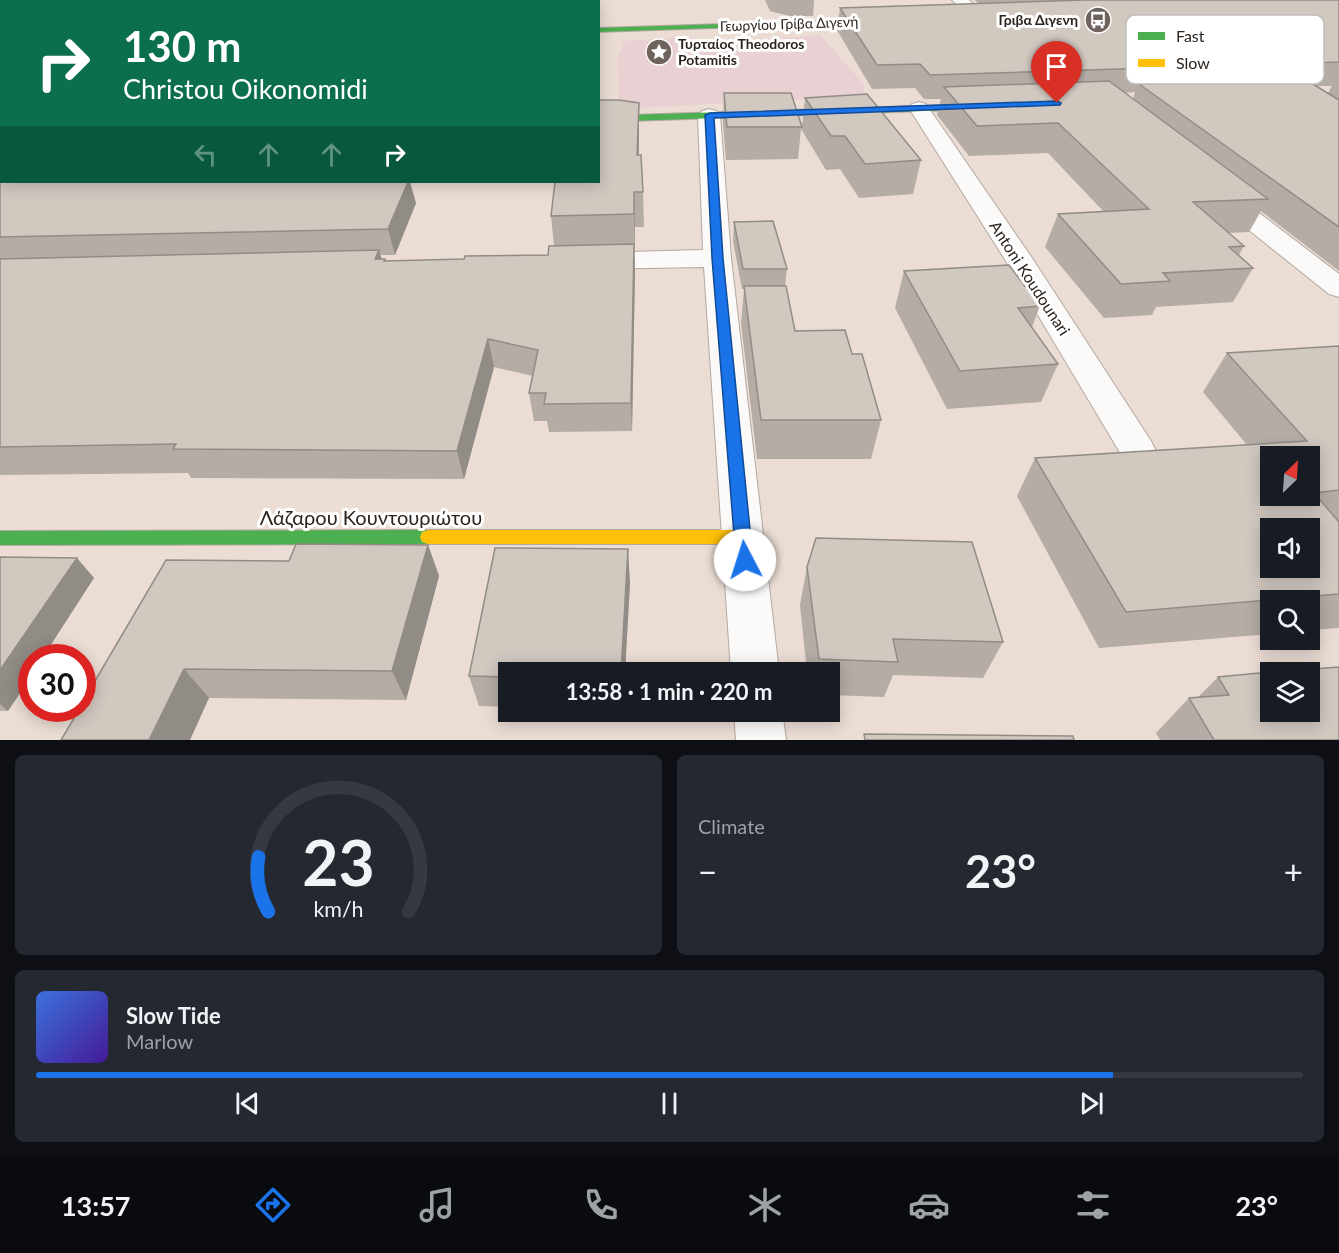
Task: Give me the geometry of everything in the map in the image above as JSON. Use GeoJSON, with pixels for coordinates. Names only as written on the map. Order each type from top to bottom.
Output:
{"type":"FeatureCollection","features":[{"type":"Feature","properties":{"kind":"street"},"geometry":{"type":"LineString","coordinates":[[960,0],[984,17]]}},
{"type":"Feature","properties":{"kind":"street"},"geometry":{"type":"LineString","coordinates":[[749,8],[756,24]]}},
{"type":"Feature","properties":{"kind":"street"},"geometry":{"type":"LineString","coordinates":[[955,18],[984,17]]}},
{"type":"Feature","properties":{"kind":"street","name":"Γεωργίου Γρίβα Διγενή"},"geometry":{"type":"LineString","coordinates":[[600,30],[898,20]]}},
{"type":"Feature","properties":{"kind":"street"},"geometry":{"type":"LineString","coordinates":[[600,118],[999,105]]}},
{"type":"Feature","properties":{"kind":"street","name":"Antoni Koudounari"},"geometry":{"type":"LineString","coordinates":[[919,108],[1024,267],[1138,451]]}},
{"type":"Feature","properties":{"kind":"street"},"geometry":{"type":"LineString","coordinates":[[710,115],[717,258],[754,662]]}},
{"type":"Feature","properties":{"kind":"street"},"geometry":{"type":"LineString","coordinates":[[1203,180],[1339,288]]}},
{"type":"Feature","properties":{"kind":"street"},"geometry":{"type":"LineString","coordinates":[[558,262],[717,258]]}},
{"type":"Feature","properties":{"kind":"street","name":"Λάζαρου Κουντουριώτου"},"geometry":{"type":"LineString","coordinates":[[0,538],[742,537]]}},
{"type":"Feature","properties":{"kind":"street"},"geometry":{"type":"LineString","coordinates":[[759,722],[761,740]]}},
{"type":"Feature","properties":{"kind":"shaded area"},"geometry":{"type":"Polygon","coordinates":[[[820,35],[864,84],[864,96],[619,109],[617,55],[621,53],[623,41],[691,37],[704,43],[820,35]]]}},
{"type":"Feature","properties":{"kind":"building"},"geometry":{"type":"Polygon","coordinates":[[[1085,0],[1339,0],[1339,62],[1324,62],[1324,15],[1126,15],[1126,69],[930,75],[920,64],[877,65],[840,8],[1085,0]]]}},
{"type":"Feature","properties":{"kind":"building"},"geometry":{"type":"Polygon","coordinates":[[[1109,81],[1268,199],[1193,202],[1244,246],[1229,247],[1253,268],[1163,273],[1170,281],[1121,284],[1058,214],[1149,209],[1058,123],[977,126],[944,87],[1109,81]]]}},
{"type":"Feature","properties":{"kind":"building"},"geometry":{"type":"Polygon","coordinates":[[[1139,84],[1313,84],[1339,100],[1339,227],[1139,84]]]}},
{"type":"Feature","properties":{"kind":"building"},"geometry":{"type":"Polygon","coordinates":[[[724,93],[791,93],[802,127],[727,127],[724,93]]]}},
{"type":"Feature","properties":{"kind":"building"},"geometry":{"type":"Polygon","coordinates":[[[867,94],[921,160],[865,164],[845,136],[831,136],[805,98],[867,94]]]}},
{"type":"Feature","properties":{"kind":"building"},"geometry":{"type":"Polygon","coordinates":[[[600,100],[639,103],[637,155],[641,155],[643,192],[634,192],[634,214],[551,216],[555,183],[600,183],[600,100]]]}},
{"type":"Feature","properties":{"kind":"building"},"geometry":{"type":"Polygon","coordinates":[[[0,183],[408,183],[388,229],[0,237],[0,183]]]}},
{"type":"Feature","properties":{"kind":"building"},"geometry":{"type":"Polygon","coordinates":[[[773,221],[787,269],[743,269],[734,222],[773,221]]]}},
{"type":"Feature","properties":{"kind":"building"},"geometry":{"type":"Polygon","coordinates":[[[634,244],[631,403],[544,404],[546,393],[529,393],[538,350],[488,339],[457,451],[173,449],[176,444],[0,447],[0,259],[379,250],[375,259],[385,259],[384,261],[464,259],[465,256],[548,255],[549,246],[634,244]]]}},
{"type":"Feature","properties":{"kind":"building"},"geometry":{"type":"Polygon","coordinates":[[[1009,265],[1040,306],[1018,308],[1058,364],[960,371],[904,271],[1009,265]]]}},
{"type":"Feature","properties":{"kind":"building"},"geometry":{"type":"Polygon","coordinates":[[[744,286],[786,286],[795,331],[845,330],[852,354],[862,354],[881,420],[761,420],[744,286]]]}},
{"type":"Feature","properties":{"kind":"building"},"geometry":{"type":"Polygon","coordinates":[[[1339,346],[1339,490],[1320,492],[1320,446],[1260,446],[1260,506],[1320,506],[1320,500],[1339,522],[1339,594],[1320,596],[1320,590],[1260,590],[1260,601],[1126,612],[1035,458],[1307,441],[1227,353],[1339,346]]]}},
{"type":"Feature","properties":{"kind":"building"},"geometry":{"type":"Polygon","coordinates":[[[816,538],[972,542],[1003,642],[893,639],[898,662],[819,659],[807,567],[816,538]]]}},
{"type":"Feature","properties":{"kind":"building"},"geometry":{"type":"Polygon","coordinates":[[[296,544],[428,545],[392,671],[184,669],[149,740],[61,740],[72,722],[96,722],[96,679],[166,560],[289,561],[296,544]]]}},
{"type":"Feature","properties":{"kind":"building"},"geometry":{"type":"Polygon","coordinates":[[[495,548],[628,549],[622,662],[498,662],[498,677],[469,676],[495,548]]]}},
{"type":"Feature","properties":{"kind":"building"},"geometry":{"type":"Polygon","coordinates":[[[0,557],[77,558],[0,670],[0,557]]]}},
{"type":"Feature","properties":{"kind":"building"},"geometry":{"type":"Polygon","coordinates":[[[1339,667],[1339,740],[1214,740],[1189,698],[1229,695],[1218,677],[1260,673],[1260,722],[1320,722],[1320,669],[1339,667]]]}},
{"type":"Feature","properties":{"kind":"building"},"geometry":{"type":"Polygon","coordinates":[[[864,734],[1073,736],[1074,740],[865,740],[864,734]]]}},
{"type":"Feature","properties":{"kind":"traffic: fast"},"geometry":{"type":"LineString","coordinates":[[600,30],[882,20]]}},
{"type":"Feature","properties":{"kind":"traffic: fast"},"geometry":{"type":"LineString","coordinates":[[600,119],[983,106]]}},
{"type":"Feature","properties":{"kind":"traffic: fast"},"geometry":{"type":"LineString","coordinates":[[0,538],[428,537]]}},
{"type":"Feature","properties":{"kind":"traffic: slow"},"geometry":{"type":"LineString","coordinates":[[428,537],[742,537]]}},
{"type":"Feature","properties":{"kind":"place","name":"Γριβα Διγενη"},"geometry":{"type":"Point","coordinates":[1098,20]}},
{"type":"Feature","properties":{"kind":"place","name":"Τυρταίος Theodoros Potamitis"},"geometry":{"type":"Point","coordinates":[659,52]}},
{"type":"Feature","properties":{"kind":"route"},"geometry":{"type":"LineString","coordinates":[[745,560],[717,258],[710,115],[1057,103]]}}]}
